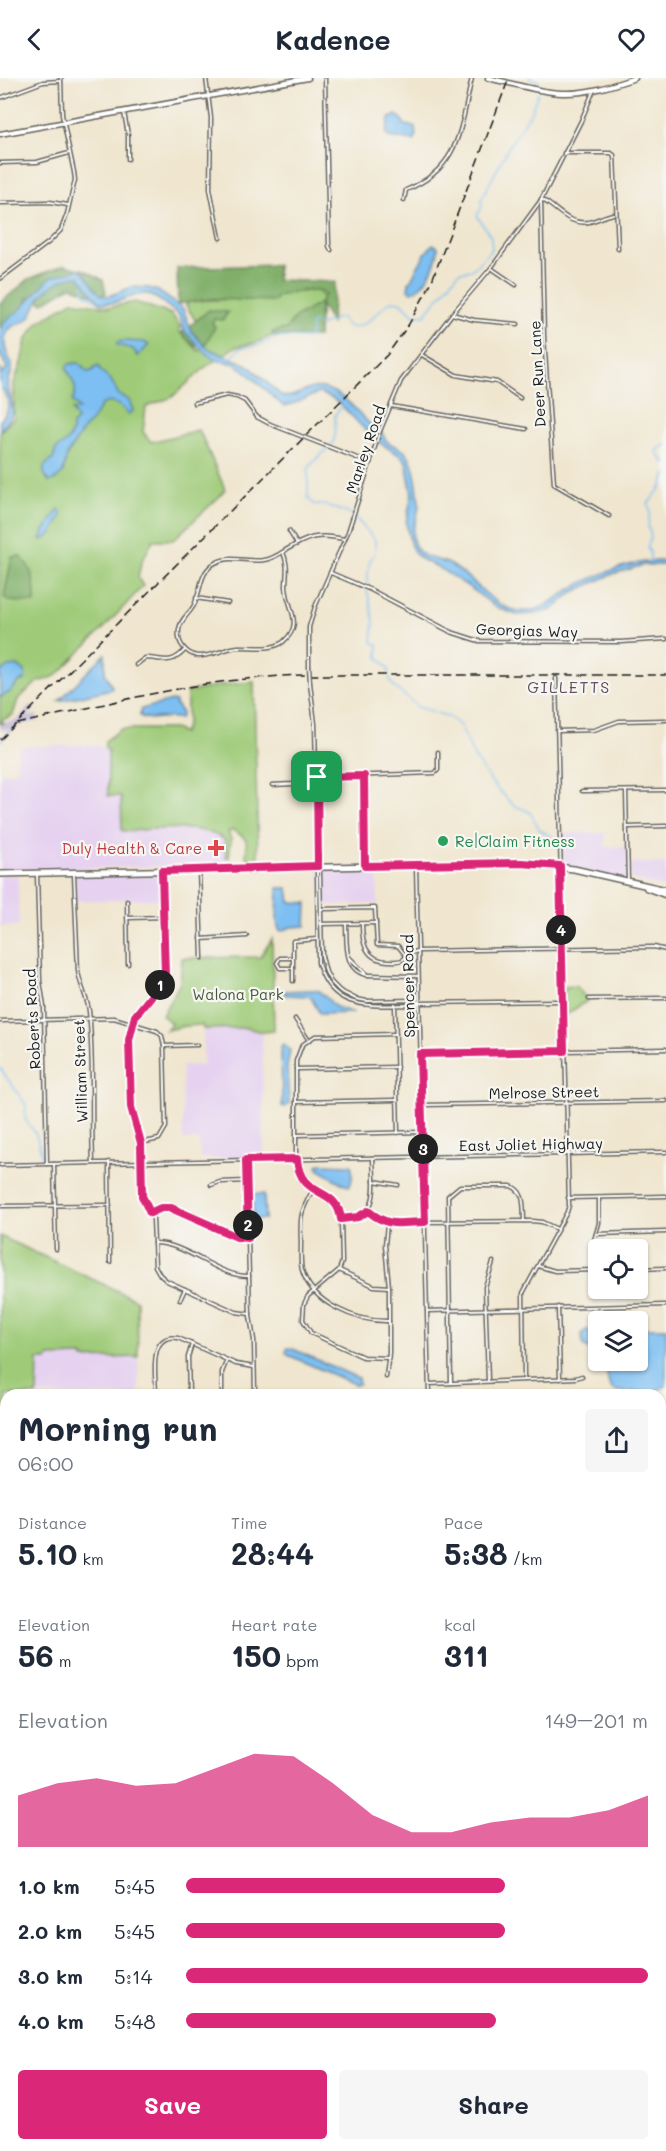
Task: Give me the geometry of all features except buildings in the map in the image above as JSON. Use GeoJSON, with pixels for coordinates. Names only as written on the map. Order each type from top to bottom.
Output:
{"type":"FeatureCollection","features":[{"type":"Feature","properties":{"kind":"main road"},"geometry":{"type":"LineString","coordinates":[[0,874],[521,863],[560,866],[666,890]]}},
{"type":"Feature","properties":{"kind":"main road"},"geometry":{"type":"LineString","coordinates":[[642,886],[666,895]]}},
{"type":"Feature","properties":{"kind":"street"},"geometry":{"type":"LineString","coordinates":[[206,78],[211,118],[210,189],[220,238]]}},
{"type":"Feature","properties":{"kind":"street"},"geometry":{"type":"LineString","coordinates":[[0,134],[284,80],[308,78]]}},
{"type":"Feature","properties":{"kind":"street"},"geometry":{"type":"LineString","coordinates":[[325,78],[329,246],[332,250]]}},
{"type":"Feature","properties":{"kind":"street"},"geometry":{"type":"LineString","coordinates":[[404,200],[406,190],[431,178],[451,156],[458,137],[472,78]]}},
{"type":"Feature","properties":{"kind":"street"},"geometry":{"type":"LineString","coordinates":[[488,78],[563,93],[593,91],[635,78]]}},
{"type":"Feature","properties":{"kind":"street"},"geometry":{"type":"LineString","coordinates":[[0,98],[43,82],[61,80],[63,123],[74,165],[75,180],[64,223],[55,237],[0,279]]}},
{"type":"Feature","properties":{"kind":"street","name":"Marley Road"},"geometry":{"type":"LineString","coordinates":[[318,866],[317,777],[315,724],[309,666],[309,627],[353,516],[376,442],[401,381],[452,314],[491,268],[541,199],[584,114],[593,91]]}},
{"type":"Feature","properties":{"kind":"street"},"geometry":{"type":"LineString","coordinates":[[124,112],[128,135],[128,159]]}},
{"type":"Feature","properties":{"kind":"street"},"geometry":{"type":"LineString","coordinates":[[0,163],[37,162],[69,153]]}},
{"type":"Feature","properties":{"kind":"street"},"geometry":{"type":"LineString","coordinates":[[564,153],[611,153],[614,155],[618,249]]}},
{"type":"Feature","properties":{"kind":"street"},"geometry":{"type":"LineString","coordinates":[[541,199],[550,203],[565,217],[579,222],[588,222],[613,214]]}},
{"type":"Feature","properties":{"kind":"street","name":"Deer Run Lane"},"geometry":{"type":"LineString","coordinates":[[541,199],[544,337],[554,484],[609,516]]}},
{"type":"Feature","properties":{"kind":"street"},"geometry":{"type":"LineString","coordinates":[[0,203],[50,202],[68,206]]}},
{"type":"Feature","properties":{"kind":"street"},"geometry":{"type":"LineString","coordinates":[[491,268],[516,285]]}},
{"type":"Feature","properties":{"kind":"street"},"geometry":{"type":"LineString","coordinates":[[452,314],[474,320],[518,324]]}},
{"type":"Feature","properties":{"kind":"street"},"geometry":{"type":"LineString","coordinates":[[422,355],[456,375],[497,382],[520,398]]}},
{"type":"Feature","properties":{"kind":"street"},"geometry":{"type":"LineString","coordinates":[[194,403],[227,395],[237,397],[245,401],[257,417],[270,424],[370,463]]}},
{"type":"Feature","properties":{"kind":"street"},"geometry":{"type":"LineString","coordinates":[[391,406],[526,429]]}},
{"type":"Feature","properties":{"kind":"street"},"geometry":{"type":"LineString","coordinates":[[289,531],[297,544]]}},
{"type":"Feature","properties":{"kind":"street"},"geometry":{"type":"LineString","coordinates":[[283,552],[288,568],[286,587],[294,615],[294,624],[282,642],[273,647],[238,647],[198,656],[185,650],[179,639],[179,627],[193,607],[203,575],[215,563],[235,558],[262,561],[270,559],[297,544],[317,535],[344,539]]}},
{"type":"Feature","properties":{"kind":"street","name":"Georgias Way"},"geometry":{"type":"LineString","coordinates":[[330,573],[371,590],[451,632],[479,641],[621,642],[666,639]]}},
{"type":"Feature","properties":{"kind":"street"},"geometry":{"type":"LineString","coordinates":[[196,598],[228,603]]}},
{"type":"Feature","properties":{"kind":"street"},"geometry":{"type":"LineString","coordinates":[[136,665],[145,658],[170,661],[185,650]]}},
{"type":"Feature","properties":{"kind":"street"},"geometry":{"type":"LineString","coordinates":[[524,1380],[524,1290],[568,1210],[556,678]]}},
{"type":"Feature","properties":{"kind":"street"},"geometry":{"type":"LineString","coordinates":[[557,731],[594,730],[623,720],[666,720]]}},
{"type":"Feature","properties":{"kind":"street"},"geometry":{"type":"LineString","coordinates":[[272,785],[293,784],[306,778],[317,777],[435,773],[438,770],[438,752]]}},
{"type":"Feature","properties":{"kind":"street"},"geometry":{"type":"LineString","coordinates":[[364,776],[365,866]]}},
{"type":"Feature","properties":{"kind":"street"},"geometry":{"type":"LineString","coordinates":[[582,791],[666,790]]}},
{"type":"Feature","properties":{"kind":"street"},"geometry":{"type":"LineString","coordinates":[[626,791],[628,883]]}},
{"type":"Feature","properties":{"kind":"street"},"geometry":{"type":"LineString","coordinates":[[628,827],[666,826]]}},
{"type":"Feature","properties":{"kind":"street","name":"Spencer Road"},"geometry":{"type":"LineString","coordinates":[[416,865],[429,1389]]}},
{"type":"Feature","properties":{"kind":"street"},"geometry":{"type":"LineString","coordinates":[[318,866],[323,964],[329,979],[336,988],[350,997],[362,1001],[395,1003]]}},
{"type":"Feature","properties":{"kind":"street"},"geometry":{"type":"LineString","coordinates":[[318,866],[316,873],[317,939],[320,970],[325,981],[334,991],[355,1004],[414,1000],[419,1003],[563,1001]]}},
{"type":"Feature","properties":{"kind":"street"},"geometry":{"type":"LineString","coordinates":[[199,870],[202,958]]}},
{"type":"Feature","properties":{"kind":"street"},"geometry":{"type":"LineString","coordinates":[[162,871],[165,975],[161,984],[138,1011],[129,1040],[131,1107],[141,1143],[142,1196],[153,1222],[155,1264],[165,1280],[236,1312],[250,1314]]}},
{"type":"Feature","properties":{"kind":"street","name":"William Street"},"geometry":{"type":"LineString","coordinates":[[74,873],[78,972],[89,1019],[93,1163]]}},
{"type":"Feature","properties":{"kind":"street","name":"Roberts Road"},"geometry":{"type":"LineString","coordinates":[[37,874],[40,981],[44,1020],[47,1164]]}},
{"type":"Feature","properties":{"kind":"street"},"geometry":{"type":"LineString","coordinates":[[127,901],[128,964]]}},
{"type":"Feature","properties":{"kind":"street"},"geometry":{"type":"LineString","coordinates":[[321,909],[375,908],[377,945],[398,946],[406,957]]}},
{"type":"Feature","properties":{"kind":"street"},"geometry":{"type":"LineString","coordinates":[[127,918],[164,917]]}},
{"type":"Feature","properties":{"kind":"street"},"geometry":{"type":"LineString","coordinates":[[317,924],[376,922]]}},
{"type":"Feature","properties":{"kind":"street"},"geometry":{"type":"LineString","coordinates":[[346,924],[349,957],[352,967],[357,972],[367,975],[418,976]]}},
{"type":"Feature","properties":{"kind":"street"},"geometry":{"type":"LineString","coordinates":[[362,924],[363,945],[374,957],[383,961],[401,960],[411,952],[418,951],[654,946],[666,950]]}},
{"type":"Feature","properties":{"kind":"street"},"geometry":{"type":"LineString","coordinates":[[201,939],[247,936]]}},
{"type":"Feature","properties":{"kind":"street"},"geometry":{"type":"LineString","coordinates":[[293,981],[294,940],[317,939]]}},
{"type":"Feature","properties":{"kind":"street"},"geometry":{"type":"LineString","coordinates":[[292,958],[278,958],[277,963],[280,968],[292,968]]}},
{"type":"Feature","properties":{"kind":"street"},"geometry":{"type":"LineString","coordinates":[[589,999],[666,998]]}},
{"type":"Feature","properties":{"kind":"street"},"geometry":{"type":"LineString","coordinates":[[395,1003],[398,1133]]}},
{"type":"Feature","properties":{"kind":"street"},"geometry":{"type":"LineString","coordinates":[[0,1021],[114,1018],[157,1031],[162,1036],[164,1046],[166,1127],[159,1138],[141,1143]]}},
{"type":"Feature","properties":{"kind":"street"},"geometry":{"type":"LineString","coordinates":[[295,1019],[308,1039]]}},
{"type":"Feature","properties":{"kind":"street"},"geometry":{"type":"LineString","coordinates":[[389,1358],[363,1357],[311,1333],[303,1320],[304,1304],[315,1290],[339,1270],[342,1262],[341,1219],[340,1209],[336,1203],[313,1190],[300,1177],[296,1135],[296,1069],[298,1052],[308,1039],[320,1035],[396,1034]]}},
{"type":"Feature","properties":{"kind":"street"},"geometry":{"type":"LineString","coordinates":[[164,1046],[197,1045]]}},
{"type":"Feature","properties":{"kind":"street"},"geometry":{"type":"LineString","coordinates":[[420,1054],[666,1049]]}},
{"type":"Feature","properties":{"kind":"street"},"geometry":{"type":"LineString","coordinates":[[296,1069],[396,1067]]}},
{"type":"Feature","properties":{"kind":"street"},"geometry":{"type":"LineString","coordinates":[[296,1102],[397,1100]]}},
{"type":"Feature","properties":{"kind":"street","name":"Melrose Street"},"geometry":{"type":"LineString","coordinates":[[422,1105],[666,1101]]}},
{"type":"Feature","properties":{"kind":"street"},"geometry":{"type":"LineString","coordinates":[[296,1135],[422,1132]]}},
{"type":"Feature","properties":{"kind":"street","name":"East Joliet Highway"},"geometry":{"type":"LineString","coordinates":[[0,1165],[666,1152]]}},
{"type":"Feature","properties":{"kind":"street"},"geometry":{"type":"LineString","coordinates":[[341,1219],[358,1217],[368,1211],[373,1199],[373,1158]]}},
{"type":"Feature","properties":{"kind":"street"},"geometry":{"type":"LineString","coordinates":[[246,1160],[250,1314],[254,1340],[255,1389]]}},
{"type":"Feature","properties":{"kind":"street"},"geometry":{"type":"LineString","coordinates":[[109,1162],[110,1262]]}},
{"type":"Feature","properties":{"kind":"street"},"geometry":{"type":"LineString","coordinates":[[54,1164],[56,1249]]}},
{"type":"Feature","properties":{"kind":"street"},"geometry":{"type":"LineString","coordinates":[[211,1185],[220,1182],[247,1181]]}},
{"type":"Feature","properties":{"kind":"street"},"geometry":{"type":"LineString","coordinates":[[374,1181],[398,1185]]}},
{"type":"Feature","properties":{"kind":"street"},"geometry":{"type":"LineString","coordinates":[[451,1383],[447,1222],[447,1202],[450,1192],[460,1186],[474,1185],[508,1185],[516,1188],[523,1197],[524,1221]]}},
{"type":"Feature","properties":{"kind":"street"},"geometry":{"type":"LineString","coordinates":[[313,1190],[304,1205],[300,1219],[302,1270],[327,1303],[365,1320],[389,1321]]}},
{"type":"Feature","properties":{"kind":"street"},"geometry":{"type":"LineString","coordinates":[[568,1198],[666,1196]]}},
{"type":"Feature","properties":{"kind":"street"},"geometry":{"type":"LineString","coordinates":[[595,1239],[599,1223],[599,1198]]}},
{"type":"Feature","properties":{"kind":"street"},"geometry":{"type":"LineString","coordinates":[[0,1206],[110,1205]]}},
{"type":"Feature","properties":{"kind":"street"},"geometry":{"type":"LineString","coordinates":[[150,1213],[161,1208],[171,1208],[237,1237],[248,1238]]}},
{"type":"Feature","properties":{"kind":"street"},"geometry":{"type":"LineString","coordinates":[[368,1211],[387,1224],[396,1225],[425,1222],[524,1221],[542,1222],[558,1229]]}},
{"type":"Feature","properties":{"kind":"street"},"geometry":{"type":"LineString","coordinates":[[386,1377],[389,1358],[389,1287],[385,1245],[387,1224]]}},
{"type":"Feature","properties":{"kind":"street"},"geometry":{"type":"LineString","coordinates":[[596,1234],[666,1232]]}},
{"type":"Feature","properties":{"kind":"street"},"geometry":{"type":"LineString","coordinates":[[154,1243],[171,1246],[235,1275],[249,1276]]}},
{"type":"Feature","properties":{"kind":"street"},"geometry":{"type":"LineString","coordinates":[[488,1381],[485,1284],[493,1262]]}},
{"type":"Feature","properties":{"kind":"street"},"geometry":{"type":"LineString","coordinates":[[538,1266],[550,1271],[588,1270]]}},
{"type":"Feature","properties":{"kind":"street"},"geometry":{"type":"LineString","coordinates":[[648,1269],[666,1268]]}},
{"type":"Feature","properties":{"kind":"street"},"geometry":{"type":"LineString","coordinates":[[339,1270],[374,1286],[389,1287]]}},
{"type":"Feature","properties":{"kind":"street"},"geometry":{"type":"LineString","coordinates":[[180,1300],[185,1289]]}},
{"type":"Feature","properties":{"kind":"street"},"geometry":{"type":"LineString","coordinates":[[427,1311],[666,1305]]}},
{"type":"Feature","properties":{"kind":"street"},"geometry":{"type":"LineString","coordinates":[[558,1307],[560,1379]]}},
{"type":"Feature","properties":{"kind":"street"},"geometry":{"type":"LineString","coordinates":[[156,1389],[155,1352],[163,1340],[176,1338],[238,1365],[254,1367]]}},
{"type":"Feature","properties":{"kind":"street"},"geometry":{"type":"LineString","coordinates":[[189,1389],[188,1357],[192,1344]]}},
{"type":"Feature","properties":{"kind":"street"},"geometry":{"type":"LineString","coordinates":[[222,1389],[222,1371],[227,1360]]}},
{"type":"Feature","properties":{"kind":"street"},"geometry":{"type":"LineString","coordinates":[[429,1384],[560,1379],[582,1376]]}},
{"type":"Feature","properties":{"kind":"street"},"geometry":{"type":"LineString","coordinates":[[34,2151],[58,2151]]}},
{"type":"Feature","properties":{"kind":"shaded area"},"geometry":{"type":"Polygon","coordinates":[[[31,705],[35,708],[28,717],[37,715],[38,721],[19,725],[0,743],[0,738],[9,729],[0,730],[0,724],[17,720],[31,705]]]}},
{"type":"Feature","properties":{"kind":"shaded area"},"geometry":{"type":"Polygon","coordinates":[[[92,745],[108,749],[108,795],[121,795],[122,830],[198,829],[218,835],[225,840],[226,865],[0,870],[0,772],[14,772],[17,769],[18,750],[24,746],[92,745]]]}},
{"type":"Feature","properties":{"kind":"shaded area"},"geometry":{"type":"Polygon","coordinates":[[[561,833],[605,833],[605,847],[628,847],[628,882],[560,866],[561,833]]]}},
{"type":"Feature","properties":{"kind":"shaded area"},"geometry":{"type":"Polygon","coordinates":[[[631,863],[666,863],[666,888],[631,879],[631,863]]]}},
{"type":"Feature","properties":{"kind":"shaded area"},"geometry":{"type":"Polygon","coordinates":[[[377,866],[378,904],[321,905],[319,867],[377,866]]]}},
{"type":"Feature","properties":{"kind":"shaded area"},"geometry":{"type":"Polygon","coordinates":[[[160,873],[162,899],[75,901],[75,874],[160,873]]]}},
{"type":"Feature","properties":{"kind":"shaded area"},"geometry":{"type":"Polygon","coordinates":[[[0,875],[18,875],[19,926],[0,926],[0,875]]]}},
{"type":"Feature","properties":{"kind":"shaded area"},"geometry":{"type":"Polygon","coordinates":[[[247,1028],[262,1032],[264,1158],[200,1158],[199,1140],[183,1140],[182,1065],[203,1065],[203,1029],[247,1028]]]}},
{"type":"Feature","properties":{"kind":"shaded area"},"geometry":{"type":"Polygon","coordinates":[[[84,1356],[83,1359],[138,1357],[139,1389],[37,1389],[37,1360],[47,1360],[49,1357],[84,1356]]]}},
{"type":"Feature","properties":{"kind":"green space"},"geometry":{"type":"Polygon","coordinates":[[[64,265],[85,270],[103,280],[106,293],[98,297],[71,286],[43,303],[29,297],[22,310],[0,327],[0,303],[29,279],[64,265]]]}},
{"type":"Feature","properties":{"kind":"green space"},"geometry":{"type":"Polygon","coordinates":[[[277,265],[277,280],[335,282],[331,323],[320,304],[318,337],[274,336],[272,332],[286,329],[296,317],[320,303],[325,294],[319,292],[295,292],[277,296],[274,301],[212,299],[178,304],[177,268],[277,265]]]}},
{"type":"Feature","properties":{"kind":"green space"},"geometry":{"type":"Polygon","coordinates":[[[319,291],[323,298],[320,316],[255,343],[235,347],[207,366],[172,397],[146,407],[143,432],[151,442],[199,430],[225,489],[173,540],[153,540],[141,563],[138,578],[143,586],[57,675],[39,681],[18,699],[13,715],[0,721],[0,432],[14,418],[14,383],[26,340],[38,323],[72,301],[110,307],[135,302],[171,314],[180,326],[179,331],[199,351],[206,338],[186,305],[190,301],[276,297],[283,294],[319,291]]]}},
{"type":"Feature","properties":{"kind":"green space"},"geometry":{"type":"Polygon","coordinates":[[[209,310],[228,312],[223,320],[214,319],[212,322],[215,327],[206,343],[195,347],[181,333],[209,310]]]}},
{"type":"Feature","properties":{"kind":"green space"},"geometry":{"type":"Polygon","coordinates":[[[20,556],[33,577],[35,603],[9,601],[4,597],[12,557],[20,556]]]}},
{"type":"Feature","properties":{"kind":"green space"},"geometry":{"type":"Polygon","coordinates":[[[254,682],[258,861],[252,861],[246,857],[246,840],[233,830],[228,832],[231,839],[229,858],[226,857],[225,840],[215,834],[175,828],[122,831],[121,796],[108,796],[108,750],[105,748],[105,741],[121,729],[175,729],[183,734],[187,723],[187,692],[254,682]]]}},
{"type":"Feature","properties":{"kind":"green space","name":"Walona Park"},"geometry":{"type":"Polygon","coordinates":[[[272,939],[274,1031],[262,1032],[247,1028],[203,1029],[202,1025],[166,1030],[171,1023],[162,1015],[180,983],[182,958],[260,957],[272,939]]]}},
{"type":"Feature","properties":{"kind":"green space"},"geometry":{"type":"Polygon","coordinates":[[[576,986],[587,1001],[564,1016],[564,987],[576,986]]]}},
{"type":"Feature","properties":{"kind":"green space"},"geometry":{"type":"Polygon","coordinates":[[[0,1236],[137,1300],[138,1357],[83,1359],[83,1356],[50,1357],[47,1360],[38,1360],[37,1389],[0,1389],[0,1236]]]}},
{"type":"Feature","properties":{"kind":"water"},"geometry":{"type":"Polygon","coordinates":[[[396,115],[405,125],[415,127],[414,141],[389,137],[386,134],[389,119],[396,115]]]}},
{"type":"Feature","properties":{"kind":"water"},"geometry":{"type":"Polygon","coordinates":[[[433,244],[438,247],[433,266],[422,285],[411,292],[408,289],[409,283],[433,244]]]}},
{"type":"Feature","properties":{"kind":"water"},"geometry":{"type":"Polygon","coordinates":[[[80,269],[101,295],[109,296],[132,287],[158,291],[183,309],[192,332],[207,348],[248,365],[282,396],[288,397],[309,389],[321,388],[335,393],[346,401],[381,432],[386,441],[404,451],[413,465],[419,504],[413,538],[420,553],[459,570],[505,607],[514,610],[533,610],[611,570],[643,562],[666,561],[666,565],[644,565],[613,574],[573,592],[552,610],[516,615],[496,607],[436,566],[422,560],[415,553],[411,546],[406,523],[412,494],[406,461],[375,440],[332,398],[320,393],[283,406],[243,369],[235,364],[209,356],[185,332],[179,315],[158,299],[148,294],[139,294],[113,303],[100,303],[79,276],[62,280],[51,286],[39,299],[28,319],[9,330],[5,339],[5,347],[12,368],[8,388],[13,410],[8,422],[0,430],[0,421],[8,405],[0,383],[0,368],[3,374],[7,368],[0,354],[0,332],[3,324],[18,312],[51,277],[80,269]]]}},
{"type":"Feature","properties":{"kind":"water"},"geometry":{"type":"Polygon","coordinates":[[[117,342],[144,342],[149,345],[138,356],[133,349],[117,345],[117,342]]]}},
{"type":"Feature","properties":{"kind":"water"},"geometry":{"type":"Polygon","coordinates":[[[79,363],[87,372],[92,371],[98,365],[111,380],[119,395],[129,400],[133,411],[128,414],[113,403],[101,405],[67,455],[63,473],[49,482],[44,473],[44,466],[53,459],[56,449],[68,440],[72,425],[77,420],[72,410],[79,409],[72,401],[75,387],[66,367],[69,364],[79,363]]]}},
{"type":"Feature","properties":{"kind":"water"},"geometry":{"type":"Polygon","coordinates":[[[59,509],[62,515],[56,527],[49,536],[41,540],[44,531],[59,509]]]}},
{"type":"Feature","properties":{"kind":"water"},"geometry":{"type":"Polygon","coordinates":[[[105,654],[105,673],[112,686],[111,689],[59,701],[105,654]]]}},
{"type":"Feature","properties":{"kind":"water"},"geometry":{"type":"Polygon","coordinates":[[[17,666],[25,671],[25,680],[19,682],[10,692],[0,698],[0,672],[17,666]]]}},
{"type":"Feature","properties":{"kind":"water"},"geometry":{"type":"Polygon","coordinates":[[[176,702],[182,713],[180,719],[170,717],[149,719],[140,716],[141,709],[176,702]]]}},
{"type":"Feature","properties":{"kind":"water"},"geometry":{"type":"Polygon","coordinates":[[[278,888],[288,888],[290,902],[307,903],[306,926],[279,930],[277,922],[278,888]]]}},
{"type":"Feature","properties":{"kind":"water"},"geometry":{"type":"Polygon","coordinates":[[[283,991],[319,991],[336,1007],[354,1013],[320,1014],[310,996],[285,995],[283,991]]]}},
{"type":"Feature","properties":{"kind":"water"},"geometry":{"type":"Polygon","coordinates":[[[283,1044],[290,1050],[287,1067],[289,1104],[285,1107],[282,1106],[281,1046],[283,1044]]]}},
{"type":"Feature","properties":{"kind":"water"},"geometry":{"type":"Polygon","coordinates":[[[317,1165],[351,1165],[352,1176],[349,1186],[318,1169],[317,1165]]]}},
{"type":"Feature","properties":{"kind":"water"},"geometry":{"type":"Polygon","coordinates":[[[252,1194],[264,1194],[265,1219],[253,1219],[252,1194]]]}},
{"type":"Feature","properties":{"kind":"water"},"geometry":{"type":"Polygon","coordinates":[[[648,1328],[666,1328],[666,1386],[658,1389],[612,1389],[607,1371],[648,1371],[648,1328]]]}},
{"type":"Feature","properties":{"kind":"water"},"geometry":{"type":"Polygon","coordinates":[[[588,1330],[588,1349],[583,1346],[582,1333],[588,1330]]]}},
{"type":"Feature","properties":{"kind":"water"},"geometry":{"type":"Polygon","coordinates":[[[287,1348],[358,1378],[359,1384],[356,1385],[288,1355],[287,1348]]]}},
{"type":"Feature","properties":{"kind":"waterway"},"geometry":{"type":"LineString","coordinates":[[529,78],[538,81],[539,88]]}},
{"type":"Feature","properties":{"kind":"waterway"},"geometry":{"type":"LineString","coordinates":[[232,357],[240,348],[259,345],[278,337],[308,338],[311,335],[313,322],[322,325],[340,317],[349,327],[362,325],[391,301],[401,302],[414,315],[425,315],[459,272],[472,270],[492,249],[491,237],[477,216],[482,206],[481,200],[508,148],[531,112],[538,93]]}},
{"type":"Feature","properties":{"kind":"waterway"},"geometry":{"type":"LineString","coordinates":[[84,284],[84,293],[97,300]]}},
{"type":"Feature","properties":{"kind":"waterway"},"geometry":{"type":"LineString","coordinates":[[0,383],[4,390]]}},
{"type":"Feature","properties":{"kind":"waterway"},"geometry":{"type":"LineString","coordinates":[[342,406],[335,415],[333,443],[308,469],[308,498],[314,504],[325,505],[353,515],[375,540],[375,549]]}},
{"type":"Feature","properties":{"kind":"waterway"},"geometry":{"type":"LineString","coordinates":[[666,445],[656,451],[666,464]]}},
{"type":"Feature","properties":{"kind":"waterway"},"geometry":{"type":"LineString","coordinates":[[650,561],[650,552],[647,548],[651,537],[648,526],[650,512],[648,504],[662,486],[666,474]]}},
{"type":"Feature","properties":{"kind":"waterway"},"geometry":{"type":"LineString","coordinates":[[367,586],[370,560],[375,553]]}},
{"type":"Feature","properties":{"kind":"waterway"},"geometry":{"type":"LineString","coordinates":[[367,590],[374,621],[372,642],[378,645],[378,657],[388,668],[389,673]]}},
{"type":"Feature","properties":{"kind":"waterway"},"geometry":{"type":"LineString","coordinates":[[389,677],[393,686],[418,707],[449,717],[457,723],[474,757],[493,784],[513,805],[530,812],[540,830],[558,841]]}},
{"type":"Feature","properties":{"kind":"waterway"},"geometry":{"type":"LineString","coordinates":[[0,1068],[26,1105],[25,1119],[36,1134],[43,1159]]}},
{"type":"Feature","properties":{"kind":"railway"},"geometry":{"type":"LineString","coordinates":[[0,740],[387,355],[409,324],[431,283],[509,78]]}},
{"type":"Feature","properties":{"kind":"railway"},"geometry":{"type":"LineString","coordinates":[[17,724],[200,685],[274,676],[666,675]]}},
{"type":"Feature","properties":{"kind":"place","name":"Re|Claim Fitness"},"geometry":{"type":"Point","coordinates":[443,841]}},
{"type":"Feature","properties":{"kind":"place","name":"Duly Health & Care"},"geometry":{"type":"Point","coordinates":[216,848]}},
{"type":"Feature","properties":{"kind":"district","name":"GILLETTS"},"geometry":{"type":"Point","coordinates":[569,686]}},
{"type":"Feature","properties":{"kind":"route"},"geometry":{"type":"LineString","coordinates":[[364,776],[365,866],[521,863],[560,866],[564,1051],[420,1054],[425,1222],[405,1225],[387,1224],[368,1211],[358,1217],[341,1219],[340,1209],[336,1203],[313,1190],[302,1180],[298,1172],[297,1159],[246,1160],[248,1238],[241,1238],[171,1208],[161,1208],[150,1213],[142,1196],[141,1143],[131,1111],[129,1034],[135,1016],[161,984],[165,975],[162,871],[318,866],[317,777],[364,776]]}}]}
